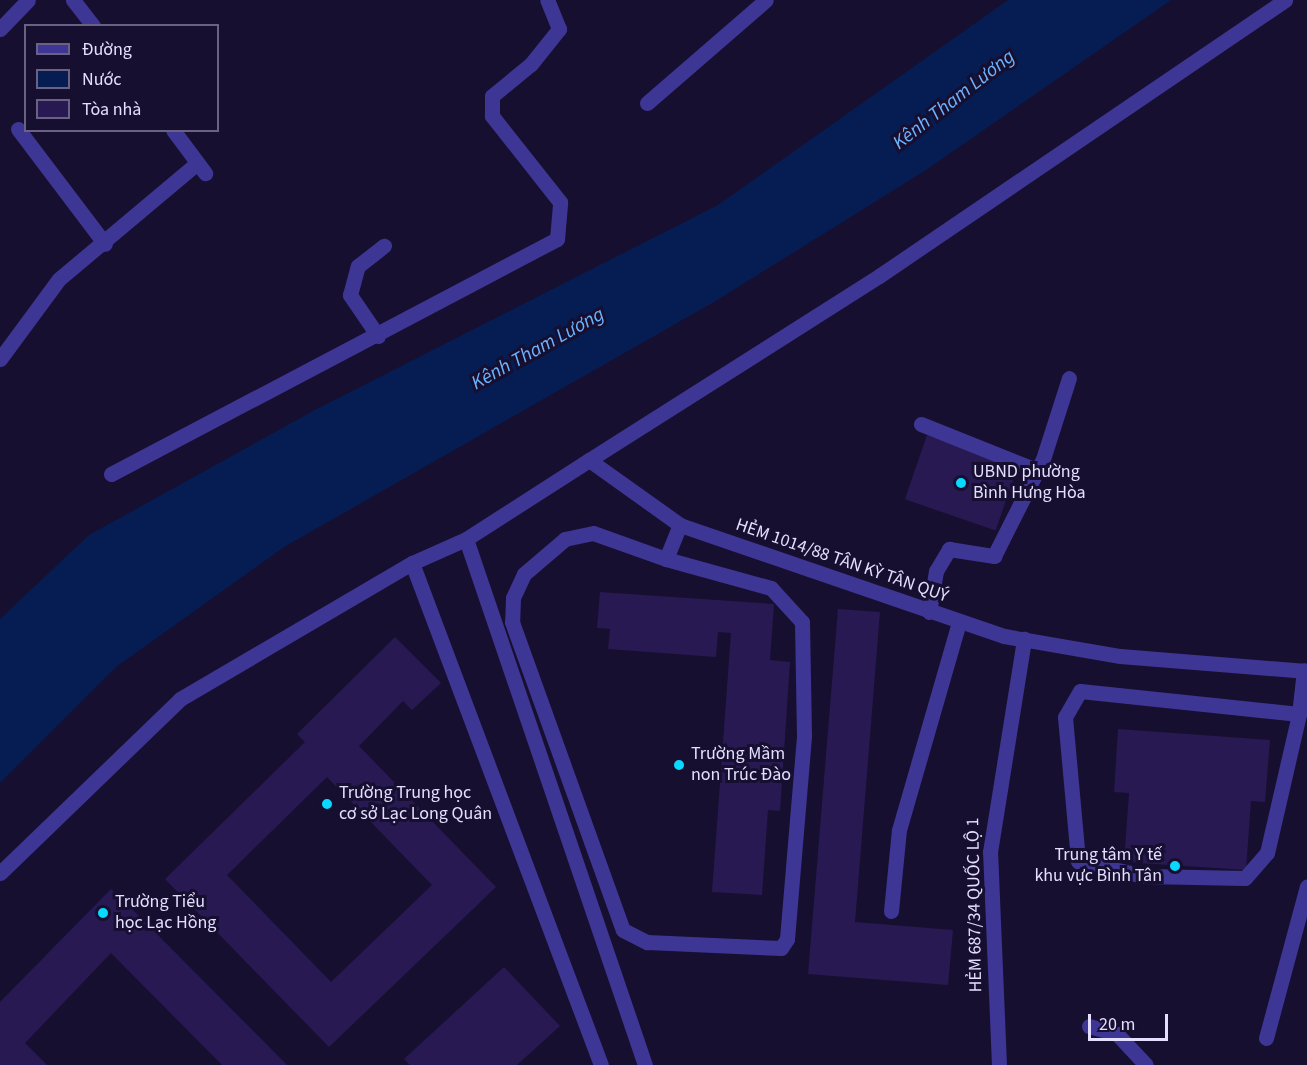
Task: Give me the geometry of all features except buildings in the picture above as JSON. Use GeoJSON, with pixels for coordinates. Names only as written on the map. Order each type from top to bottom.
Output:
{"type":"FeatureCollection","features":[{"type":"Feature","properties":{"kind":"street"},"geometry":{"type":"LineString","coordinates":[[0,29],[28,0]]}},
{"type":"Feature","properties":{"kind":"street"},"geometry":{"type":"LineString","coordinates":[[74,0],[92,24]]}},
{"type":"Feature","properties":{"kind":"street"},"geometry":{"type":"LineString","coordinates":[[111,474],[378,336],[558,239],[560,202],[492,116],[492,96],[531,64],[559,29],[547,0]]}},
{"type":"Feature","properties":{"kind":"street"},"geometry":{"type":"LineString","coordinates":[[647,103],[766,0]]}},
{"type":"Feature","properties":{"kind":"street"},"geometry":{"type":"LineString","coordinates":[[0,873],[180,699],[412,563],[466,538],[879,276],[1285,0]]}},
{"type":"Feature","properties":{"kind":"street"},"geometry":{"type":"LineString","coordinates":[[18,129],[105,244]]}},
{"type":"Feature","properties":{"kind":"street"},"geometry":{"type":"LineString","coordinates":[[0,359],[70,271],[201,168],[174,132]]}},
{"type":"Feature","properties":{"kind":"street"},"geometry":{"type":"LineString","coordinates":[[378,336],[350,295],[358,266],[384,246]]}},
{"type":"Feature","properties":{"kind":"street"},"geometry":{"type":"LineString","coordinates":[[929,612],[936,571],[949,549],[994,556],[1036,470],[1069,378]]}},
{"type":"Feature","properties":{"kind":"street"},"geometry":{"type":"LineString","coordinates":[[921,424],[1036,470]]}},
{"type":"Feature","properties":{"kind":"street","name":"HẺM 1014/88 TÂN KỲ TÂN QUÝ"},"geometry":{"type":"LineString","coordinates":[[589,460],[680,525],[959,622],[1023,639],[1120,656],[1305,671]]}},
{"type":"Feature","properties":{"kind":"street"},"geometry":{"type":"LineString","coordinates":[[666,559],[680,525]]}},
{"type":"Feature","properties":{"kind":"street"},"geometry":{"type":"LineString","coordinates":[[593,533],[666,559],[771,588],[802,622],[804,736],[787,939],[781,948],[647,942],[623,930],[512,622],[513,598],[524,574],[565,539],[593,533]]}},
{"type":"Feature","properties":{"kind":"street"},"geometry":{"type":"LineString","coordinates":[[466,538],[645,1065]]}},
{"type":"Feature","properties":{"kind":"street"},"geometry":{"type":"LineString","coordinates":[[412,563],[601,1065]]}},
{"type":"Feature","properties":{"kind":"street"},"geometry":{"type":"LineString","coordinates":[[891,911],[899,830],[959,622]]}},
{"type":"Feature","properties":{"kind":"street","name":"HẺM 687/34 QUỐC LỘ 1"},"geometry":{"type":"LineString","coordinates":[[999,1065],[990,852],[1023,639]]}},
{"type":"Feature","properties":{"kind":"street"},"geometry":{"type":"LineString","coordinates":[[1299,714],[1080,691],[1065,717],[1078,861],[1144,876],[1245,878],[1267,853],[1299,714],[1305,671]]}},
{"type":"Feature","properties":{"kind":"street"},"geometry":{"type":"LineString","coordinates":[[1266,1038],[1307,886]]}},
{"type":"Feature","properties":{"kind":"street"},"geometry":{"type":"LineString","coordinates":[[1089,1026],[1117,1034],[1146,1065]]}},
{"type":"Feature","properties":{"kind":"water","name":"Kênh Tham Lương"},"geometry":{"type":"Polygon","coordinates":[[[1008,0],[1171,0],[926,170],[714,302],[284,547],[116,667],[0,783],[0,619],[89,535],[315,410],[718,205],[1008,0]]]}},
{"type":"Feature","properties":{"kind":"place","name":"UBND phường Bình Hưng Hòa"},"geometry":{"type":"Point","coordinates":[961,483]}},
{"type":"Feature","properties":{"kind":"place","name":"Trường Mầm non Trúc Đào"},"geometry":{"type":"Point","coordinates":[679,765]}},
{"type":"Feature","properties":{"kind":"place","name":"Trường Trung học cơ sở Lạc Long Quân"},"geometry":{"type":"Point","coordinates":[327,804]}},
{"type":"Feature","properties":{"kind":"place","name":"Trung tâm Y tế khu vực Bình Tân"},"geometry":{"type":"Point","coordinates":[1175,866]}},
{"type":"Feature","properties":{"kind":"place","name":"Trường Tiểu học Lạc Hồng"},"geometry":{"type":"Point","coordinates":[103,913]}}]}
